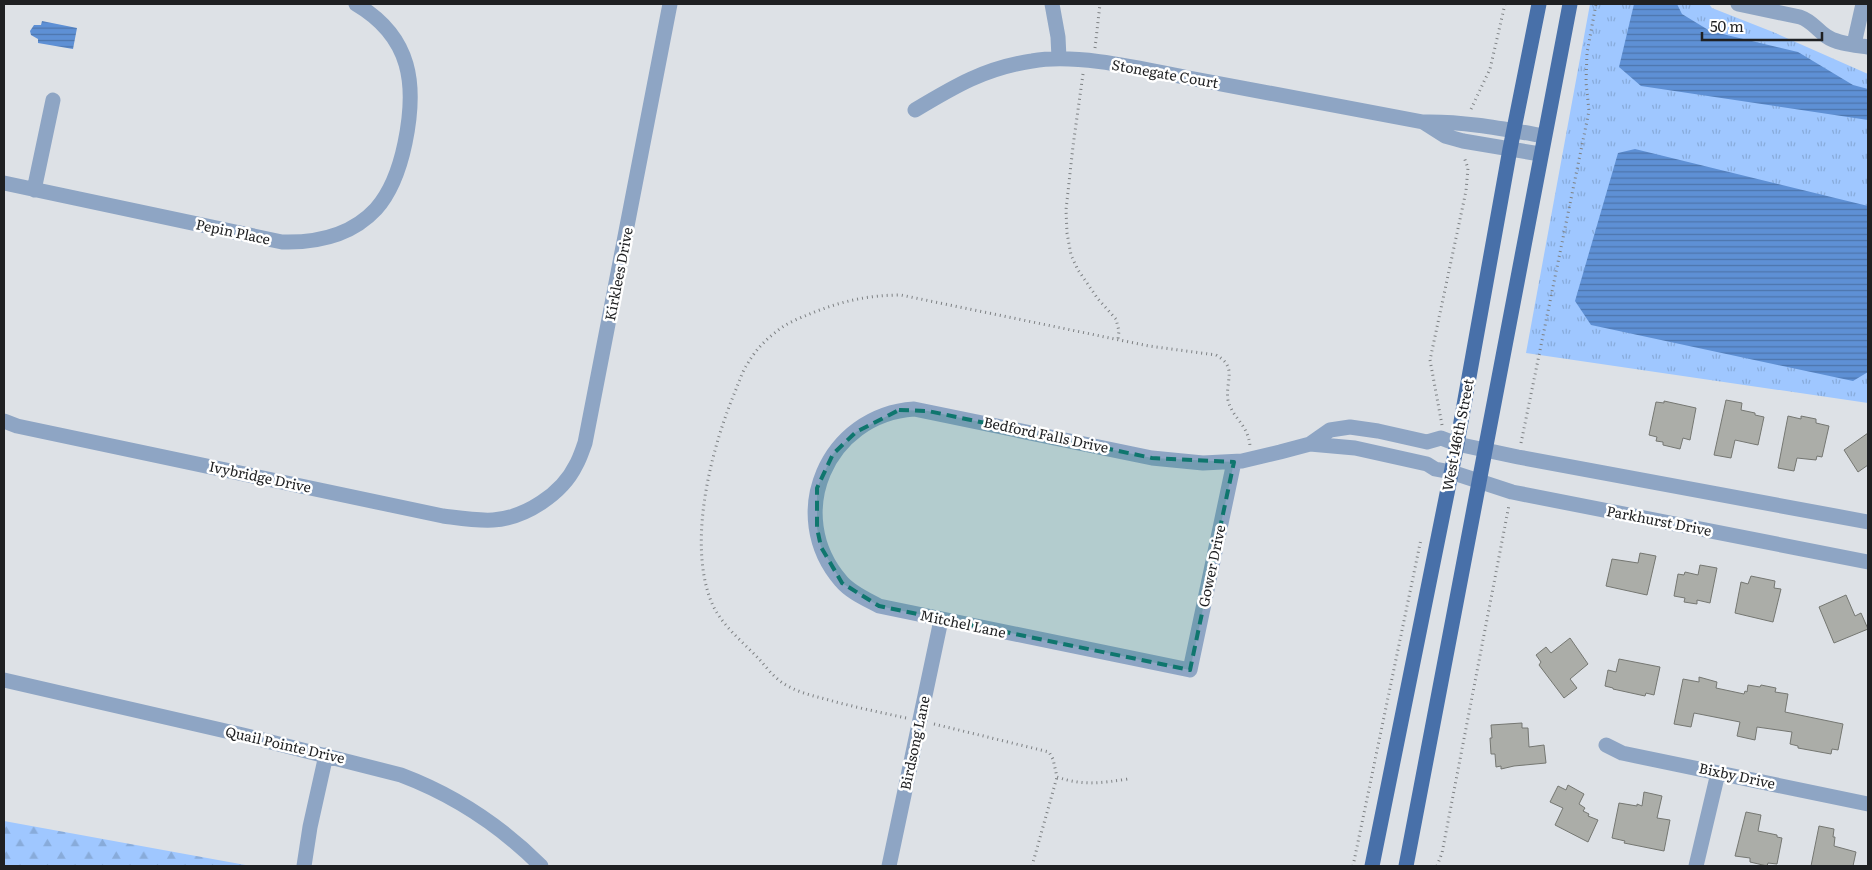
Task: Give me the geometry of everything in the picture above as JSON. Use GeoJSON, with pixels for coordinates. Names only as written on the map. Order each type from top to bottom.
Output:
{"type":"FeatureCollection","features":[{"type":"Feature","properties":{"kind":"main road","name":"West 146th Street"},"geometry":{"type":"LineString","coordinates":[[1372,866],[1457,444],[1510,149],[1539,4]]}},
{"type":"Feature","properties":{"kind":"main road"},"geometry":{"type":"LineString","coordinates":[[1406,866],[1570,4]]}},
{"type":"Feature","properties":{"kind":"street","name":"Pepin Place"},"geometry":{"type":"LineString","coordinates":[[4,183],[282,242],[303,243],[340,234],[374,210],[392,185],[401,162],[407,136],[411,98],[410,79],[406,64],[389,31],[382,22],[356,4]]}},
{"type":"Feature","properties":{"kind":"street","name":"Kirklees Drive"},"geometry":{"type":"LineString","coordinates":[[517,514],[537,505],[563,484],[576,466],[585,444],[670,4]]}},
{"type":"Feature","properties":{"kind":"street"},"geometry":{"type":"LineString","coordinates":[[1052,4],[1058,37],[1059,58]]}},
{"type":"Feature","properties":{"kind":"street"},"geometry":{"type":"LineString","coordinates":[[1738,4],[1809,20],[1825,35],[1835,41],[1861,46],[1863,4]]}},
{"type":"Feature","properties":{"kind":"street","name":"Stonegate Court"},"geometry":{"type":"LineString","coordinates":[[915,110],[979,75],[1006,66],[1059,58],[1156,72],[1423,122],[1447,121],[1544,136]]}},
{"type":"Feature","properties":{"kind":"street"},"geometry":{"type":"LineString","coordinates":[[34,190],[53,100]]}},
{"type":"Feature","properties":{"kind":"street","name":"Stonegate Court"},"geometry":{"type":"LineString","coordinates":[[1423,122],[1445,136],[1463,141],[1540,154]]}},
{"type":"Feature","properties":{"kind":"street","name":"Bedford Falls Drive"},"geometry":{"type":"LineString","coordinates":[[817,488],[823,470],[843,442],[886,414],[914,409],[1152,458],[1202,462],[1234,462],[1310,444],[1355,448],[1427,464],[1435,469],[1451,472]]}},
{"type":"Feature","properties":{"kind":"street","name":"Ivybridge Drive"},"geometry":{"type":"LineString","coordinates":[[4,421],[27,428],[443,516],[491,520],[517,514]]}},
{"type":"Feature","properties":{"kind":"street","name":"Bedford Falls Drive"},"geometry":{"type":"LineString","coordinates":[[1310,444],[1330,430],[1350,428],[1378,431],[1427,442],[1441,438],[1457,444]]}},
{"type":"Feature","properties":{"kind":"street"},"geometry":{"type":"LineString","coordinates":[[1457,444],[1868,522]]}},
{"type":"Feature","properties":{"kind":"street","name":"Gower Drive"},"geometry":{"type":"LineString","coordinates":[[1190,670],[1234,462]]}},
{"type":"Feature","properties":{"kind":"street","name":"Parkhurst Drive"},"geometry":{"type":"LineString","coordinates":[[1451,472],[1512,492],[1868,562]]}},
{"type":"Feature","properties":{"kind":"street","name":"Mitchel Lane"},"geometry":{"type":"LineString","coordinates":[[817,488],[816,521],[821,547],[831,567],[842,583],[860,596],[879,606],[1190,670]]}},
{"type":"Feature","properties":{"kind":"street","name":"Birdsong Lane"},"geometry":{"type":"LineString","coordinates":[[888,866],[941,620]]}},
{"type":"Feature","properties":{"kind":"street","name":"Quail Pointe Drive"},"geometry":{"type":"LineString","coordinates":[[4,680],[400,774],[454,799],[490,821],[519,844],[541,866]]}},
{"type":"Feature","properties":{"kind":"street","name":"Bixby Drive"},"geometry":{"type":"LineString","coordinates":[[1606,745],[1622,753],[1868,804]]}},
{"type":"Feature","properties":{"kind":"street"},"geometry":{"type":"LineString","coordinates":[[304,866],[310,827],[326,755]]}},
{"type":"Feature","properties":{"kind":"street"},"geometry":{"type":"LineString","coordinates":[[1696,866],[1718,772]]}},
{"type":"Feature","properties":{"kind":"path"},"geometry":{"type":"LineString","coordinates":[[1100,4],[1072,155],[1066,210],[1067,233],[1078,270],[1094,294],[1116,319],[1119,331],[1118,339]]}},
{"type":"Feature","properties":{"kind":"path"},"geometry":{"type":"LineString","coordinates":[[1469,113],[1490,69],[1505,4]]}},
{"type":"Feature","properties":{"kind":"path"},"geometry":{"type":"LineString","coordinates":[[1520,448],[1589,111],[1586,82],[1587,53],[1596,4]]}},
{"type":"Feature","properties":{"kind":"path"},"geometry":{"type":"LineString","coordinates":[[1443,429],[1430,360],[1468,175],[1468,168],[1463,154]]}},
{"type":"Feature","properties":{"kind":"path"},"geometry":{"type":"LineString","coordinates":[[1437,866],[1442,853],[1510,499]]}},
{"type":"Feature","properties":{"kind":"path"},"geometry":{"type":"LineString","coordinates":[[1353,866],[1421,535]]}},
{"type":"Feature","properties":{"kind":"path"},"geometry":{"type":"LineString","coordinates":[[820,698],[1049,752],[1053,759],[1057,778],[1032,866]]}},
{"type":"Feature","properties":{"kind":"path"},"geometry":{"type":"LineString","coordinates":[[1057,778],[1072,783],[1095,784],[1128,779]]}},
{"type":"Feature","properties":{"kind":"highlighted area"},"geometry":{"type":"Polygon","coordinates":[[[899,410],[928,411],[1152,458],[1234,462],[1190,670],[879,606],[842,583],[821,547],[817,528],[817,488],[833,454],[856,432],[899,410]]]}},
{"type":"Feature","properties":{"kind":"green space"},"geometry":{"type":"Polygon","coordinates":[[[1590,4],[1709,4],[1712,8],[1773,32],[1868,74],[1868,403],[1526,353],[1590,4]]]}},
{"type":"Feature","properties":{"kind":"green space"},"geometry":{"type":"Polygon","coordinates":[[[4,821],[251,866],[4,866],[4,821]]]}},
{"type":"Feature","properties":{"kind":"shaded area"},"geometry":{"type":"Polygon","coordinates":[[[1634,4],[1677,4],[1682,14],[1710,31],[1798,52],[1853,85],[1868,89],[1868,120],[1641,86],[1619,67],[1634,4]]]}},
{"type":"Feature","properties":{"kind":"shaded area"},"geometry":{"type":"Polygon","coordinates":[[[42,21],[77,28],[73,49],[38,43],[38,39],[31,35],[30,31],[34,25],[41,25],[42,21]]]}},
{"type":"Feature","properties":{"kind":"shaded area"},"geometry":{"type":"Polygon","coordinates":[[[1635,149],[1868,206],[1868,372],[1853,381],[1591,325],[1575,301],[1618,153],[1635,149]]]}},
{"type":"Feature","properties":{"kind":"building"},"geometry":{"type":"Polygon","coordinates":[[[1726,400],[1742,403],[1741,410],[1764,417],[1758,445],[1735,440],[1731,458],[1714,455],[1726,400]]]}},
{"type":"Feature","properties":{"kind":"building"},"geometry":{"type":"Polygon","coordinates":[[[1664,401],[1696,408],[1690,440],[1683,438],[1680,449],[1663,445],[1663,442],[1656,441],[1657,437],[1649,435],[1656,402],[1664,403],[1664,401]]]}},
{"type":"Feature","properties":{"kind":"building"},"geometry":{"type":"Polygon","coordinates":[[[1788,416],[1801,419],[1801,416],[1816,419],[1816,423],[1829,426],[1822,457],[1817,456],[1816,460],[1797,458],[1794,471],[1778,468],[1788,416]]]}},
{"type":"Feature","properties":{"kind":"building"},"geometry":{"type":"Polygon","coordinates":[[[1868,433],[1868,465],[1858,472],[1844,450],[1868,433]]]}},
{"type":"Feature","properties":{"kind":"building"},"geometry":{"type":"Polygon","coordinates":[[[1640,553],[1656,556],[1647,595],[1606,586],[1612,559],[1638,563],[1640,553]]]}},
{"type":"Feature","properties":{"kind":"building"},"geometry":{"type":"Polygon","coordinates":[[[1700,565],[1717,568],[1710,603],[1697,600],[1697,604],[1684,602],[1685,598],[1674,596],[1678,574],[1684,575],[1685,572],[1698,575],[1700,565]]]}},
{"type":"Feature","properties":{"kind":"building"},"geometry":{"type":"Polygon","coordinates":[[[1751,576],[1775,581],[1774,588],[1781,589],[1773,622],[1735,613],[1741,582],[1748,584],[1751,576]]]}},
{"type":"Feature","properties":{"kind":"building"},"geometry":{"type":"Polygon","coordinates":[[[1846,595],[1855,616],[1861,613],[1868,629],[1834,643],[1819,607],[1846,595]]]}},
{"type":"Feature","properties":{"kind":"building"},"geometry":{"type":"Polygon","coordinates":[[[1570,638],[1588,664],[1570,679],[1577,688],[1564,698],[1539,665],[1541,662],[1536,655],[1546,647],[1551,653],[1570,638]]]}},
{"type":"Feature","properties":{"kind":"building"},"geometry":{"type":"Polygon","coordinates":[[[1619,659],[1660,667],[1654,695],[1646,693],[1645,696],[1605,686],[1608,670],[1616,672],[1619,659]]]}},
{"type":"Feature","properties":{"kind":"building"},"geometry":{"type":"Polygon","coordinates":[[[1699,677],[1717,682],[1716,688],[1744,694],[1745,691],[1747,692],[1748,685],[1760,687],[1761,685],[1776,688],[1775,692],[1788,694],[1785,712],[1843,724],[1838,750],[1832,749],[1831,754],[1798,748],[1798,746],[1790,744],[1792,732],[1757,727],[1755,740],[1737,736],[1740,722],[1694,713],[1691,727],[1674,724],[1683,679],[1699,682],[1699,677]]]}},
{"type":"Feature","properties":{"kind":"building"},"geometry":{"type":"Polygon","coordinates":[[[1522,723],[1522,728],[1528,728],[1529,747],[1544,745],[1546,763],[1501,769],[1501,766],[1496,767],[1495,754],[1491,754],[1491,725],[1522,723]]]}},
{"type":"Feature","properties":{"kind":"building"},"geometry":{"type":"Polygon","coordinates":[[[1568,785],[1584,794],[1579,804],[1585,808],[1583,811],[1589,814],[1588,816],[1598,820],[1588,842],[1555,825],[1563,808],[1550,802],[1558,786],[1566,790],[1568,785]]]}},
{"type":"Feature","properties":{"kind":"building"},"geometry":{"type":"Polygon","coordinates":[[[1644,792],[1662,796],[1657,818],[1670,820],[1664,851],[1624,843],[1625,841],[1612,838],[1619,803],[1642,806],[1644,792]]]}},
{"type":"Feature","properties":{"kind":"building"},"geometry":{"type":"Polygon","coordinates":[[[1746,812],[1761,815],[1758,831],[1782,838],[1777,864],[1768,863],[1767,866],[1750,862],[1750,858],[1735,856],[1746,812]]]}},
{"type":"Feature","properties":{"kind":"building"},"geometry":{"type":"Polygon","coordinates":[[[1819,826],[1834,829],[1834,846],[1856,852],[1853,866],[1811,866],[1819,826]]]}}]}
